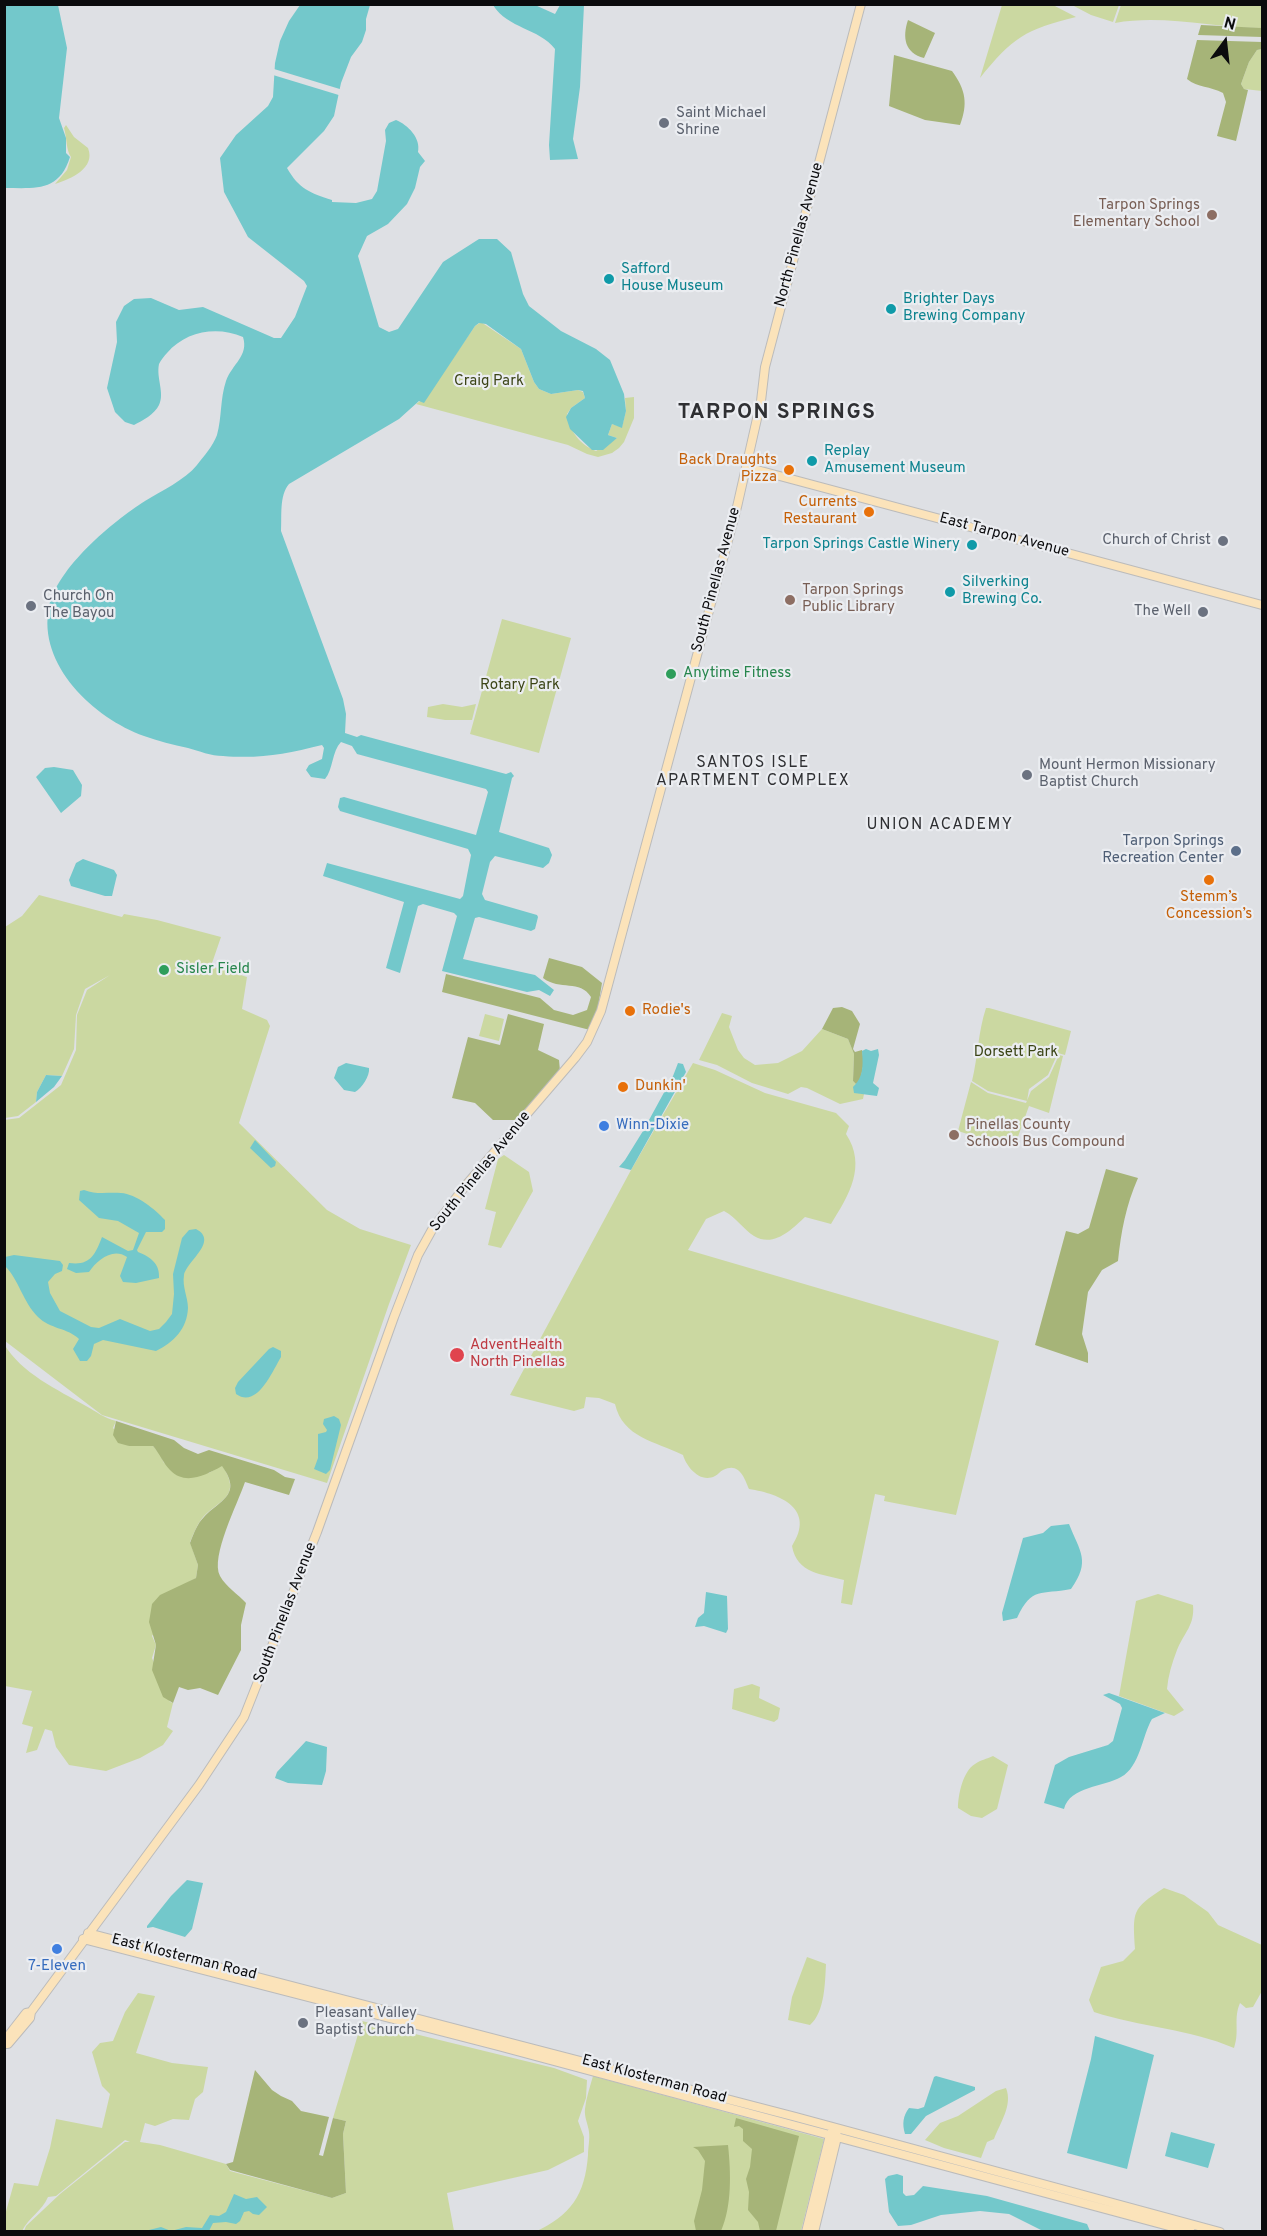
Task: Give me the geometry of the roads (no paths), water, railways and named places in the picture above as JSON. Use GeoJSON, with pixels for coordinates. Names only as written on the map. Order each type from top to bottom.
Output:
{"type":"FeatureCollection","features":[{"type":"Feature","properties":{"kind":"main road","name":"North Pinellas Avenue"},"geometry":{"type":"LineString","coordinates":[[746,467],[761,401],[765,367],[861,4]]}},
{"type":"Feature","properties":{"kind":"main road","name":"East Tarpon Avenue"},"geometry":{"type":"LineString","coordinates":[[746,467],[1263,605]]}},
{"type":"Feature","properties":{"kind":"main road","name":"South Pinellas Avenue"},"geometry":{"type":"LineString","coordinates":[[4,2044],[26,2013],[31,2012],[199,1785],[244,1717],[298,1582],[394,1317],[422,1248],[446,1209],[554,1085],[591,1034],[604,1003],[746,467]]}},
{"type":"Feature","properties":{"kind":"main road","name":"East Klosterman Road"},"geometry":{"type":"LineString","coordinates":[[86,1936],[835,2127],[1220,2232]]}},
{"type":"Feature","properties":{"kind":"main road","name":"East Klosterman Road"},"geometry":{"type":"LineString","coordinates":[[86,1936],[1191,2232]]}},
{"type":"Feature","properties":{"kind":"main road"},"geometry":{"type":"LineString","coordinates":[[814,2232],[835,2127]]}},
{"type":"Feature","properties":{"kind":"main road"},"geometry":{"type":"LineString","coordinates":[[806,2232],[833,2136]]}},
{"type":"Feature","properties":{"kind":"water"},"geometry":{"type":"Polygon","coordinates":[[[5,4],[58,5],[67,48],[59,118],[66,138],[66,153],[70,157],[60,177],[45,186],[5,188],[5,4]]]}},
{"type":"Feature","properties":{"kind":"water"},"geometry":{"type":"Polygon","coordinates":[[[300,5],[370,5],[366,30],[362,42],[351,57],[341,83],[334,116],[324,131],[287,168],[296,181],[306,189],[332,202],[356,203],[372,199],[377,191],[386,141],[385,130],[389,123],[396,120],[405,125],[416,137],[418,152],[425,161],[420,167],[415,188],[407,204],[388,224],[367,236],[358,256],[379,327],[389,332],[398,329],[443,262],[479,239],[497,239],[511,252],[523,294],[529,306],[561,331],[596,349],[610,360],[624,394],[626,411],[622,428],[612,424],[608,435],[617,438],[603,450],[592,450],[570,429],[566,417],[571,408],[585,398],[583,391],[551,394],[539,389],[521,349],[486,324],[479,323],[424,403],[419,401],[399,419],[289,484],[282,500],[281,531],[343,699],[346,714],[345,733],[357,737],[361,735],[506,774],[511,772],[514,776],[499,832],[549,848],[552,855],[549,863],[543,868],[495,856],[490,862],[482,894],[485,900],[537,915],[535,929],[531,931],[479,917],[475,918],[463,959],[535,975],[554,990],[550,996],[539,990],[527,992],[442,971],[457,916],[454,913],[423,904],[418,906],[400,973],[386,968],[404,902],[323,876],[327,863],[460,899],[463,896],[471,855],[468,849],[340,811],[338,807],[340,798],[344,797],[476,835],[488,792],[486,789],[357,754],[352,746],[341,742],[325,779],[311,777],[306,770],[309,765],[322,759],[324,748],[322,745],[273,755],[236,757],[219,756],[155,740],[125,728],[89,703],[61,669],[52,649],[48,628],[49,607],[54,592],[63,577],[102,533],[197,465],[217,435],[226,381],[244,350],[243,337],[223,332],[202,333],[183,340],[167,353],[159,364],[161,400],[155,411],[134,425],[125,422],[115,412],[107,388],[117,342],[116,322],[124,306],[134,299],[151,298],[179,310],[203,307],[274,338],[281,338],[295,317],[307,286],[304,281],[248,237],[224,192],[220,158],[236,135],[268,106],[273,97],[275,63],[280,41],[289,21],[300,5]]]}},
{"type":"Feature","properties":{"kind":"water"},"geometry":{"type":"Polygon","coordinates":[[[493,5],[535,5],[555,14],[560,5],[584,5],[580,87],[573,139],[578,159],[550,160],[555,49],[541,37],[507,19],[493,5]]]}},
{"type":"Feature","properties":{"kind":"water"},"geometry":{"type":"Polygon","coordinates":[[[45,768],[73,770],[82,785],[81,796],[61,813],[36,777],[45,768]]]}},
{"type":"Feature","properties":{"kind":"water"},"geometry":{"type":"Polygon","coordinates":[[[83,859],[114,870],[117,875],[112,896],[71,886],[69,880],[76,863],[83,859]]]}},
{"type":"Feature","properties":{"kind":"water"},"geometry":{"type":"Polygon","coordinates":[[[866,1049],[871,1051],[878,1049],[879,1055],[873,1083],[879,1088],[877,1096],[854,1093],[853,1087],[862,1070],[862,1051],[866,1049]]]}},
{"type":"Feature","properties":{"kind":"water"},"geometry":{"type":"Polygon","coordinates":[[[346,1063],[369,1068],[365,1082],[355,1092],[344,1090],[334,1078],[338,1067],[346,1063]]]}},
{"type":"Feature","properties":{"kind":"water"},"geometry":{"type":"Polygon","coordinates":[[[678,1063],[683,1064],[686,1072],[631,1170],[619,1167],[643,1131],[678,1063]]]}},
{"type":"Feature","properties":{"kind":"water"},"geometry":{"type":"Polygon","coordinates":[[[46,1075],[62,1076],[54,1087],[36,1102],[37,1092],[46,1075]]]}},
{"type":"Feature","properties":{"kind":"water"},"geometry":{"type":"Polygon","coordinates":[[[255,1140],[276,1162],[275,1166],[271,1168],[250,1148],[255,1140]]]}},
{"type":"Feature","properties":{"kind":"water"},"geometry":{"type":"Polygon","coordinates":[[[80,1191],[133,1196],[151,1207],[165,1220],[165,1229],[162,1232],[146,1232],[137,1250],[154,1262],[159,1278],[136,1283],[123,1282],[120,1276],[127,1257],[116,1253],[101,1259],[89,1272],[76,1273],[67,1269],[69,1263],[82,1263],[91,1258],[102,1237],[128,1251],[133,1250],[139,1233],[118,1221],[99,1218],[79,1200],[80,1191]]]}},
{"type":"Feature","properties":{"kind":"water"},"geometry":{"type":"Polygon","coordinates":[[[196,1229],[204,1239],[200,1251],[184,1275],[187,1316],[174,1339],[156,1351],[103,1340],[94,1344],[87,1361],[80,1361],[73,1349],[79,1339],[38,1317],[28,1305],[5,1266],[5,1257],[14,1255],[60,1261],[63,1265],[62,1271],[55,1274],[48,1282],[50,1293],[60,1311],[91,1327],[99,1328],[120,1319],[150,1331],[159,1329],[172,1314],[173,1274],[182,1238],[189,1230],[196,1229]]]}},
{"type":"Feature","properties":{"kind":"water"},"geometry":{"type":"Polygon","coordinates":[[[273,1347],[281,1351],[281,1357],[263,1387],[251,1397],[236,1394],[235,1388],[238,1382],[273,1347]]]}},
{"type":"Feature","properties":{"kind":"water"},"geometry":{"type":"Polygon","coordinates":[[[334,1416],[339,1419],[341,1425],[330,1470],[326,1474],[314,1469],[318,1458],[318,1434],[327,1430],[323,1424],[324,1419],[334,1416]]]}},
{"type":"Feature","properties":{"kind":"water"},"geometry":{"type":"Polygon","coordinates":[[[1069,1524],[1082,1556],[1081,1571],[1071,1589],[1033,1596],[1022,1608],[1017,1618],[1003,1621],[1002,1613],[1023,1538],[1043,1533],[1051,1526],[1069,1524]]]}},
{"type":"Feature","properties":{"kind":"water"},"geometry":{"type":"Polygon","coordinates":[[[706,1592],[727,1596],[728,1629],[726,1633],[704,1626],[695,1627],[698,1618],[704,1613],[706,1592]]]}},
{"type":"Feature","properties":{"kind":"water"},"geometry":{"type":"Polygon","coordinates":[[[1109,1693],[1165,1713],[1152,1719],[1137,1759],[1121,1777],[1080,1791],[1067,1801],[1064,1809],[1044,1803],[1055,1765],[1069,1757],[1108,1745],[1113,1741],[1122,1708],[1120,1704],[1103,1695],[1109,1693]]]}},
{"type":"Feature","properties":{"kind":"water"},"geometry":{"type":"Polygon","coordinates":[[[306,1741],[327,1747],[326,1771],[322,1785],[288,1783],[275,1778],[277,1772],[306,1741]]]}},
{"type":"Feature","properties":{"kind":"water"},"geometry":{"type":"Polygon","coordinates":[[[187,1880],[203,1883],[192,1929],[185,1937],[153,1927],[147,1928],[171,1896],[187,1880]]]}},
{"type":"Feature","properties":{"kind":"water"},"geometry":{"type":"Polygon","coordinates":[[[1095,2036],[1154,2055],[1127,2169],[1067,2153],[1095,2036]]]}},
{"type":"Feature","properties":{"kind":"water"},"geometry":{"type":"Polygon","coordinates":[[[936,2076],[975,2087],[975,2090],[926,2116],[911,2134],[905,2134],[904,2120],[907,2111],[909,2108],[924,2107],[936,2076]]]}},
{"type":"Feature","properties":{"kind":"water"},"geometry":{"type":"Polygon","coordinates":[[[1171,2132],[1215,2144],[1208,2168],[1165,2156],[1171,2132]]]}},
{"type":"Feature","properties":{"kind":"water"},"geometry":{"type":"Polygon","coordinates":[[[897,2174],[903,2176],[903,2193],[906,2196],[914,2195],[923,2186],[987,2196],[1087,2224],[1090,2231],[1043,2231],[1009,2214],[980,2211],[941,2215],[911,2225],[898,2226],[889,2212],[885,2179],[897,2174]]]}},
{"type":"Feature","properties":{"kind":"water"},"geometry":{"type":"Polygon","coordinates":[[[234,2194],[246,2199],[257,2197],[267,2207],[259,2215],[249,2211],[244,2212],[236,2224],[213,2223],[209,2231],[171,2231],[186,2227],[202,2228],[210,2215],[219,2216],[226,2212],[234,2194]]]}},
{"type":"Feature","properties":{"kind":"water"},"geometry":{"type":"Polygon","coordinates":[[[161,2227],[171,2231],[145,2231],[161,2227]]]}},
{"type":"Feature","properties":{"kind":"place","name":"Saint Michael Shrine"},"geometry":{"type":"Point","coordinates":[664,123]}},
{"type":"Feature","properties":{"kind":"place","name":"Tarpon Springs Elementary School"},"geometry":{"type":"Point","coordinates":[1212,215]}},
{"type":"Feature","properties":{"kind":"place","name":"Safford House Museum"},"geometry":{"type":"Point","coordinates":[609,279]}},
{"type":"Feature","properties":{"kind":"place","name":"Brighter Days Brewing Company"},"geometry":{"type":"Point","coordinates":[891,309]}},
{"type":"Feature","properties":{"kind":"place","name":"Replay Amusement Museum"},"geometry":{"type":"Point","coordinates":[812,461]}},
{"type":"Feature","properties":{"kind":"place","name":"Back Draughts Pizza"},"geometry":{"type":"Point","coordinates":[789,470]}},
{"type":"Feature","properties":{"kind":"place","name":"Currents Restaurant"},"geometry":{"type":"Point","coordinates":[869,512]}},
{"type":"Feature","properties":{"kind":"place","name":"Church of Christ"},"geometry":{"type":"Point","coordinates":[1223,541]}},
{"type":"Feature","properties":{"kind":"place","name":"Tarpon Springs Castle Winery"},"geometry":{"type":"Point","coordinates":[972,545]}},
{"type":"Feature","properties":{"kind":"place","name":"Silverking Brewing Co."},"geometry":{"type":"Point","coordinates":[950,592]}},
{"type":"Feature","properties":{"kind":"place","name":"Tarpon Springs Public Library"},"geometry":{"type":"Point","coordinates":[790,600]}},
{"type":"Feature","properties":{"kind":"place","name":"Church On The Bayou"},"geometry":{"type":"Point","coordinates":[31,606]}},
{"type":"Feature","properties":{"kind":"place","name":"The Well"},"geometry":{"type":"Point","coordinates":[1203,612]}},
{"type":"Feature","properties":{"kind":"place","name":"Anytime Fitness"},"geometry":{"type":"Point","coordinates":[671,674]}},
{"type":"Feature","properties":{"kind":"place","name":"Mount Hermon Missionary Baptist Church"},"geometry":{"type":"Point","coordinates":[1027,775]}},
{"type":"Feature","properties":{"kind":"place","name":"Tarpon Springs Recreation Center"},"geometry":{"type":"Point","coordinates":[1236,851]}},
{"type":"Feature","properties":{"kind":"place","name":"Stemm’s Concession’s"},"geometry":{"type":"Point","coordinates":[1209,880]}},
{"type":"Feature","properties":{"kind":"place","name":"Sisler Field"},"geometry":{"type":"Point","coordinates":[164,970]}},
{"type":"Feature","properties":{"kind":"place","name":"Rodie's"},"geometry":{"type":"Point","coordinates":[630,1011]}},
{"type":"Feature","properties":{"kind":"place","name":"Dunkin'"},"geometry":{"type":"Point","coordinates":[623,1087]}},
{"type":"Feature","properties":{"kind":"place","name":"Winn-Dixie"},"geometry":{"type":"Point","coordinates":[604,1126]}},
{"type":"Feature","properties":{"kind":"place","name":"Pinellas County Schools Bus Compound"},"geometry":{"type":"Point","coordinates":[954,1135]}},
{"type":"Feature","properties":{"kind":"place","name":"AdventHealth North Pinellas"},"geometry":{"type":"Point","coordinates":[457,1355]}},
{"type":"Feature","properties":{"kind":"place","name":"7-Eleven"},"geometry":{"type":"Point","coordinates":[57,1949]}},
{"type":"Feature","properties":{"kind":"place","name":"Pleasant Valley Baptist Church"},"geometry":{"type":"Point","coordinates":[303,2023]}},
{"type":"Feature","properties":{"kind":"district","name":"TARPON SPRINGS"},"geometry":{"type":"Point","coordinates":[777,414]}},
{"type":"Feature","properties":{"kind":"district","name":"SANTOS ISLE APARTMENT COMPLEX"},"geometry":{"type":"Point","coordinates":[753,773]}},
{"type":"Feature","properties":{"kind":"district","name":"UNION ACADEMY"},"geometry":{"type":"Point","coordinates":[940,826]}},
{"type":"Feature","properties":{"kind":"park label","name":"Craig Park"},"geometry":{"type":"Point","coordinates":[489,382]}},
{"type":"Feature","properties":{"kind":"park label","name":"Rotary Park"},"geometry":{"type":"Point","coordinates":[520,686]}},
{"type":"Feature","properties":{"kind":"park label","name":"Dorsett Park"},"geometry":{"type":"Point","coordinates":[1016,1053]}}]}
